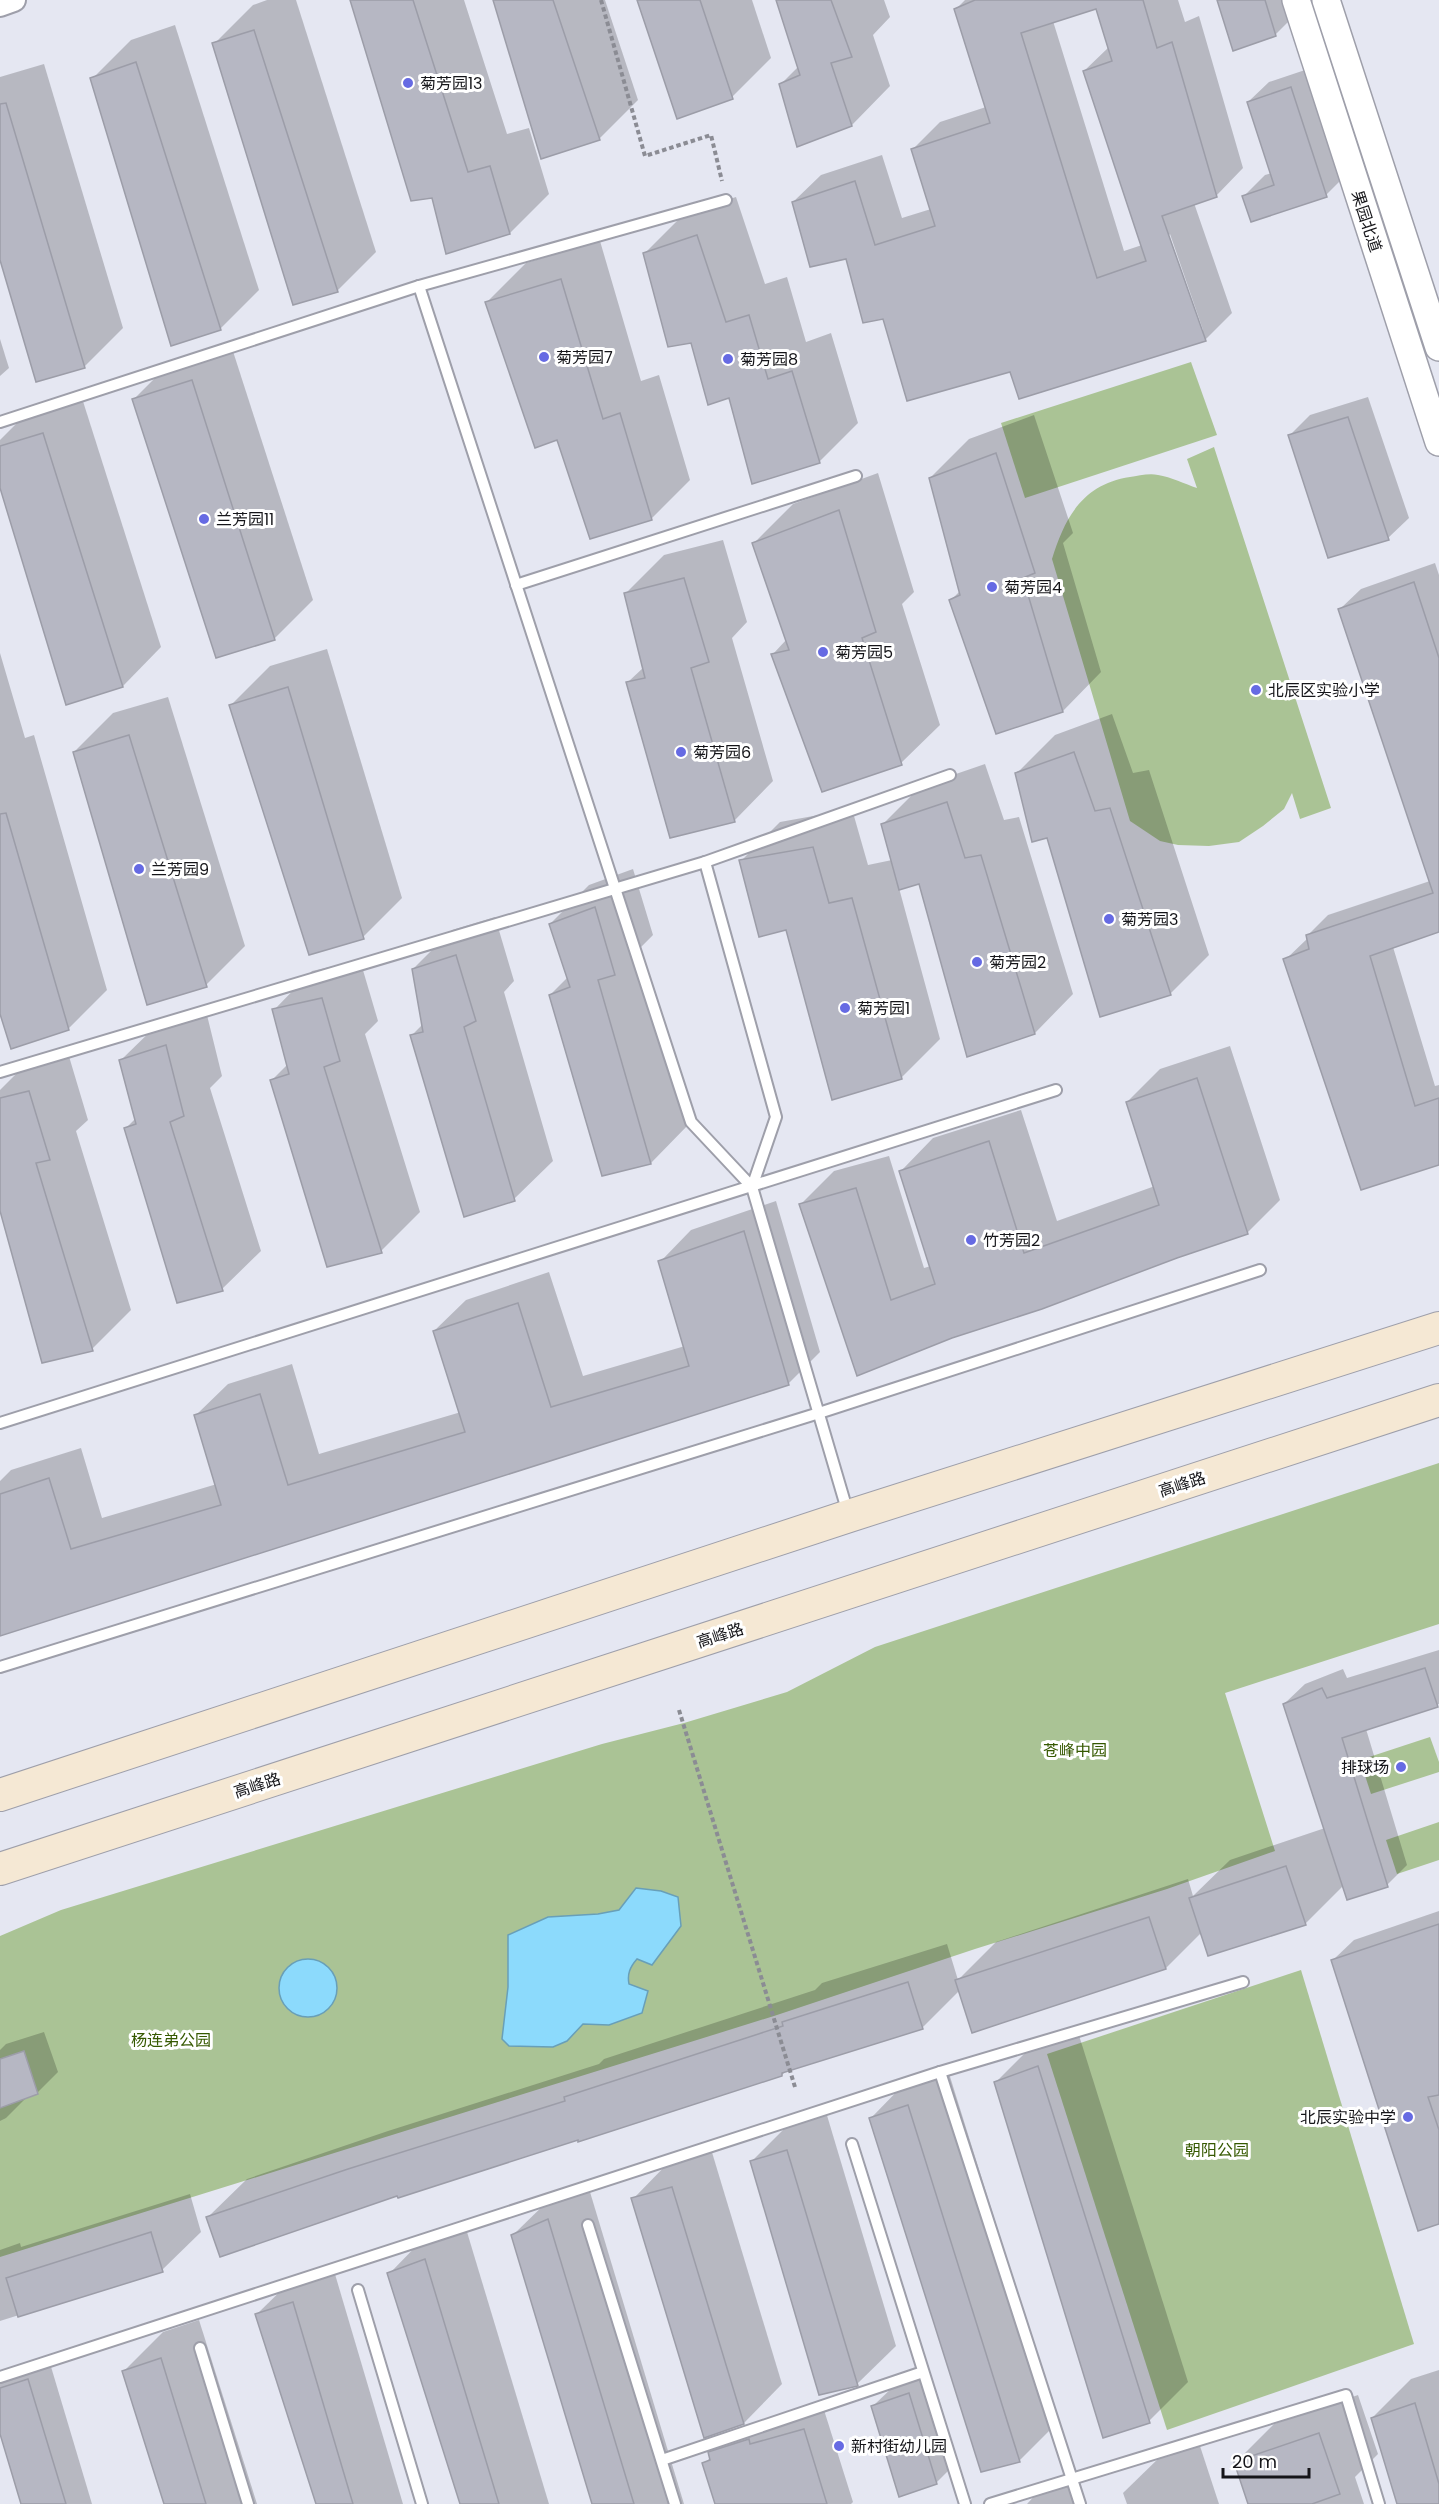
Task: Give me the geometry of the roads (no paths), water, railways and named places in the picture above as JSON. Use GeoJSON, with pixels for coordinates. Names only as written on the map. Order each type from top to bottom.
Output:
{"type":"FeatureCollection","features":[{"type":"Feature","properties":{"kind":"main road"},"geometry":{"type":"LineString","coordinates":[[0,1795],[849,1516],[1439,1328]]}},
{"type":"Feature","properties":{"kind":"main road","name":"高峰路"},"geometry":{"type":"LineString","coordinates":[[0,1869],[1439,1400]]}},
{"type":"Feature","properties":{"kind":"street"},"geometry":{"type":"LineString","coordinates":[[0,5],[14,0]]}},
{"type":"Feature","properties":{"kind":"street","name":"果园北道"},"geometry":{"type":"LineString","coordinates":[[1296,0],[1439,442]]}},
{"type":"Feature","properties":{"kind":"street","name":"果园北道"},"geometry":{"type":"LineString","coordinates":[[1326,0],[1439,347]]}},
{"type":"Feature","properties":{"kind":"lane"},"geometry":{"type":"LineString","coordinates":[[0,422],[419,286],[726,200]]}},
{"type":"Feature","properties":{"kind":"lane"},"geometry":{"type":"LineString","coordinates":[[419,286],[691,1122],[752,1187],[849,1516]]}},
{"type":"Feature","properties":{"kind":"lane"},"geometry":{"type":"LineString","coordinates":[[516,585],[856,476]]}},
{"type":"Feature","properties":{"kind":"lane"},"geometry":{"type":"LineString","coordinates":[[0,1072],[705,862],[950,775]]}},
{"type":"Feature","properties":{"kind":"lane"},"geometry":{"type":"LineString","coordinates":[[705,862],[776,1117],[752,1187]]}},
{"type":"Feature","properties":{"kind":"lane"},"geometry":{"type":"LineString","coordinates":[[0,1423],[1056,1090]]}},
{"type":"Feature","properties":{"kind":"lane"},"geometry":{"type":"LineString","coordinates":[[0,1667],[819,1413],[1260,1270]]}},
{"type":"Feature","properties":{"kind":"lane"},"geometry":{"type":"LineString","coordinates":[[0,2377],[940,2072],[1243,1982]]}},
{"type":"Feature","properties":{"kind":"lane"},"geometry":{"type":"LineString","coordinates":[[940,2072],[1080,2504]]}},
{"type":"Feature","properties":{"kind":"lane"},"geometry":{"type":"LineString","coordinates":[[852,2144],[965,2504]]}},
{"type":"Feature","properties":{"kind":"lane"},"geometry":{"type":"LineString","coordinates":[[588,2225],[675,2504]]}},
{"type":"Feature","properties":{"kind":"lane"},"geometry":{"type":"LineString","coordinates":[[358,2290],[422,2504]]}},
{"type":"Feature","properties":{"kind":"lane"},"geometry":{"type":"LineString","coordinates":[[200,2348],[248,2504]]}},
{"type":"Feature","properties":{"kind":"lane"},"geometry":{"type":"LineString","coordinates":[[662,2460],[923,2372]]}},
{"type":"Feature","properties":{"kind":"lane"},"geometry":{"type":"LineString","coordinates":[[990,2504],[1071,2477],[1346,2395],[1379,2504]]}},
{"type":"Feature","properties":{"kind":"water"},"geometry":{"type":"Polygon","coordinates":[[[636,1888],[661,1891],[678,1897],[681,1926],[652,1965],[637,1959],[631,1968],[628,1977],[629,1984],[648,1991],[642,2013],[609,2025],[583,2024],[567,2041],[553,2047],[509,2046],[502,2039],[508,1987],[508,1935],[548,1917],[598,1914],[619,1910],[636,1888]]]}},
{"type":"Feature","properties":{"kind":"water"},"geometry":{"type":"Polygon","coordinates":[[[308,1959],[324,1964],[332,1972],[337,1988],[332,2004],[324,2012],[308,2017],[292,2012],[284,2004],[279,1988],[284,1972],[292,1964],[308,1959]]]}},
{"type":"Feature","properties":{"kind":"place","name":"菊芳园13"},"geometry":{"type":"Point","coordinates":[408,83]}},
{"type":"Feature","properties":{"kind":"place","name":"菊芳园7"},"geometry":{"type":"Point","coordinates":[544,357]}},
{"type":"Feature","properties":{"kind":"place","name":"菊芳园8"},"geometry":{"type":"Point","coordinates":[728,359]}},
{"type":"Feature","properties":{"kind":"place","name":"兰芳园11"},"geometry":{"type":"Point","coordinates":[204,519]}},
{"type":"Feature","properties":{"kind":"place","name":"菊芳园4"},"geometry":{"type":"Point","coordinates":[992,587]}},
{"type":"Feature","properties":{"kind":"place","name":"菊芳园5"},"geometry":{"type":"Point","coordinates":[823,652]}},
{"type":"Feature","properties":{"kind":"place","name":"北辰区实验小学"},"geometry":{"type":"Point","coordinates":[1256,690]}},
{"type":"Feature","properties":{"kind":"place","name":"菊芳园6"},"geometry":{"type":"Point","coordinates":[681,752]}},
{"type":"Feature","properties":{"kind":"place","name":"兰芳园9"},"geometry":{"type":"Point","coordinates":[139,869]}},
{"type":"Feature","properties":{"kind":"place","name":"菊芳园3"},"geometry":{"type":"Point","coordinates":[1109,919]}},
{"type":"Feature","properties":{"kind":"place","name":"菊芳园2"},"geometry":{"type":"Point","coordinates":[977,962]}},
{"type":"Feature","properties":{"kind":"place","name":"菊芳园1"},"geometry":{"type":"Point","coordinates":[845,1008]}},
{"type":"Feature","properties":{"kind":"place","name":"竹芳园2"},"geometry":{"type":"Point","coordinates":[971,1240]}},
{"type":"Feature","properties":{"kind":"place","name":"排球场"},"geometry":{"type":"Point","coordinates":[1401,1767]}},
{"type":"Feature","properties":{"kind":"place","name":"北辰实验中学"},"geometry":{"type":"Point","coordinates":[1408,2117]}},
{"type":"Feature","properties":{"kind":"place","name":"新村街幼儿园"},"geometry":{"type":"Point","coordinates":[839,2446]}},
{"type":"Feature","properties":{"kind":"park label","name":"苍峰中园"},"geometry":{"type":"Point","coordinates":[1075,1750]}},
{"type":"Feature","properties":{"kind":"park label","name":"杨连弟公园"},"geometry":{"type":"Point","coordinates":[171,2040]}},
{"type":"Feature","properties":{"kind":"park label","name":"朝阳公园"},"geometry":{"type":"Point","coordinates":[1217,2150]}}]}
